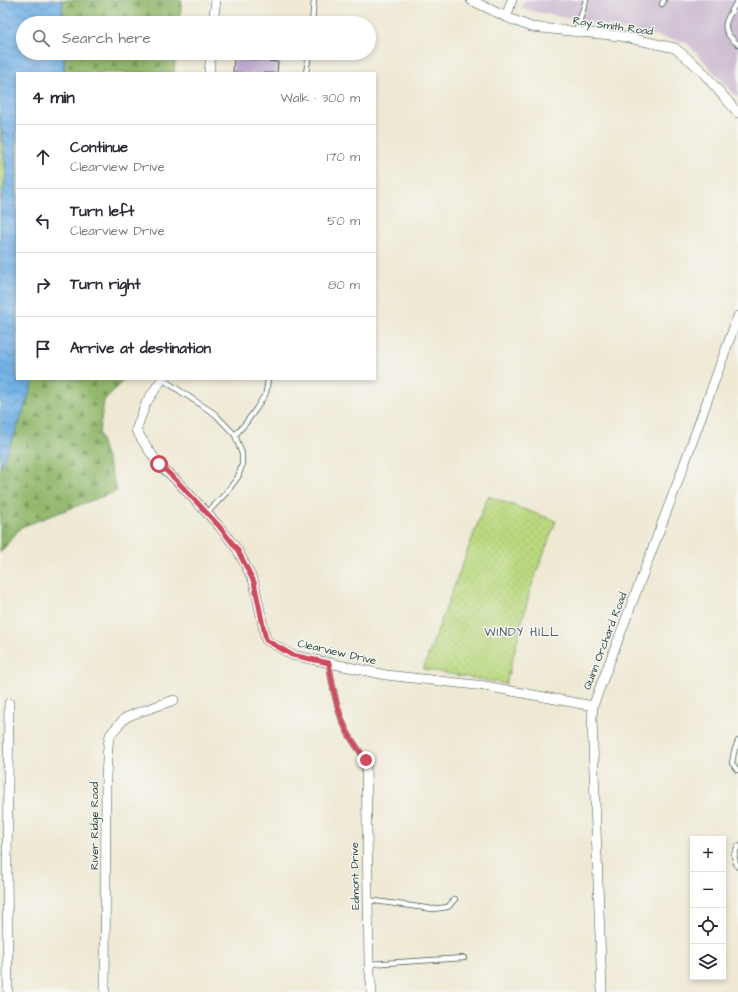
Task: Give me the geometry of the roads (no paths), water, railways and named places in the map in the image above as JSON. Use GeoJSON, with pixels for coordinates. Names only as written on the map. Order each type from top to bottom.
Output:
{"type":"FeatureCollection","features":[{"type":"Feature","properties":{"kind":"street"},"geometry":{"type":"LineString","coordinates":[[214,16],[216,0]]}},
{"type":"Feature","properties":{"kind":"street"},"geometry":{"type":"LineString","coordinates":[[471,0],[482,3]]}},
{"type":"Feature","properties":{"kind":"street"},"geometry":{"type":"LineString","coordinates":[[506,17],[512,0]]}},
{"type":"Feature","properties":{"kind":"street","name":"Ray Smith Road"},"geometry":{"type":"LineString","coordinates":[[482,3],[506,17],[531,27],[620,36],[675,48],[700,69],[738,113]]}},
{"type":"Feature","properties":{"kind":"street"},"geometry":{"type":"LineString","coordinates":[[209,72],[210,60]]}},
{"type":"Feature","properties":{"kind":"street","name":"Quinn Orchard Road"},"geometry":{"type":"LineString","coordinates":[[602,992],[592,718],[594,706],[738,316]]}},
{"type":"Feature","properties":{"kind":"street","name":"Clearview Drive"},"geometry":{"type":"LineString","coordinates":[[161,380],[146,402],[136,430],[159,464],[219,526],[237,549],[254,582],[266,640],[292,655],[386,676],[485,686],[594,706]]}},
{"type":"Feature","properties":{"kind":"street","name":"River Ridge Road"},"geometry":{"type":"LineString","coordinates":[[105,992],[106,776],[110,735],[124,718],[174,700]]}},
{"type":"Feature","properties":{"kind":"street"},"geometry":{"type":"LineString","coordinates":[[8,992],[7,864],[9,703]]}},
{"type":"Feature","properties":{"kind":"street","name":"Edmont Drive"},"geometry":{"type":"LineString","coordinates":[[366,760],[369,964],[372,992]]}},
{"type":"Feature","properties":{"kind":"lane"},"geometry":{"type":"LineString","coordinates":[[313,16],[314,0]]}},
{"type":"Feature","properties":{"kind":"lane"},"geometry":{"type":"LineString","coordinates":[[576,32],[586,0]]}},
{"type":"Feature","properties":{"kind":"lane"},"geometry":{"type":"LineString","coordinates":[[738,0],[726,23],[730,38],[738,44]]}},
{"type":"Feature","properties":{"kind":"lane"},"geometry":{"type":"LineString","coordinates":[[306,72],[308,60]]}},
{"type":"Feature","properties":{"kind":"lane"},"geometry":{"type":"LineString","coordinates":[[164,380],[215,414],[235,435],[242,454],[242,465],[238,477],[226,493],[207,513]]}},
{"type":"Feature","properties":{"kind":"lane"},"geometry":{"type":"LineString","coordinates":[[235,435],[246,424],[266,393],[268,380]]}},
{"type":"Feature","properties":{"kind":"lane"},"geometry":{"type":"LineString","coordinates":[[329,663],[340,714],[346,729],[366,760]]}},
{"type":"Feature","properties":{"kind":"lane"},"geometry":{"type":"LineString","coordinates":[[738,741],[732,764],[738,770]]}},
{"type":"Feature","properties":{"kind":"lane"},"geometry":{"type":"LineString","coordinates":[[738,846],[734,855],[738,867]]}},
{"type":"Feature","properties":{"kind":"lane"},"geometry":{"type":"LineString","coordinates":[[368,900],[433,909],[448,907],[455,899]]}},
{"type":"Feature","properties":{"kind":"lane"},"geometry":{"type":"LineString","coordinates":[[369,964],[464,958]]}},
{"type":"Feature","properties":{"kind":"water"},"geometry":{"type":"Polygon","coordinates":[[[0,0],[62,0],[63,16],[16,16],[16,60],[64,60],[64,72],[16,72],[16,380],[34,380],[18,426],[0,467],[0,207],[6,175],[0,115],[0,0]]]}},
{"type":"Feature","properties":{"kind":"district","name":"WINDY HILL"},"geometry":{"type":"Point","coordinates":[522,632]}}]}
